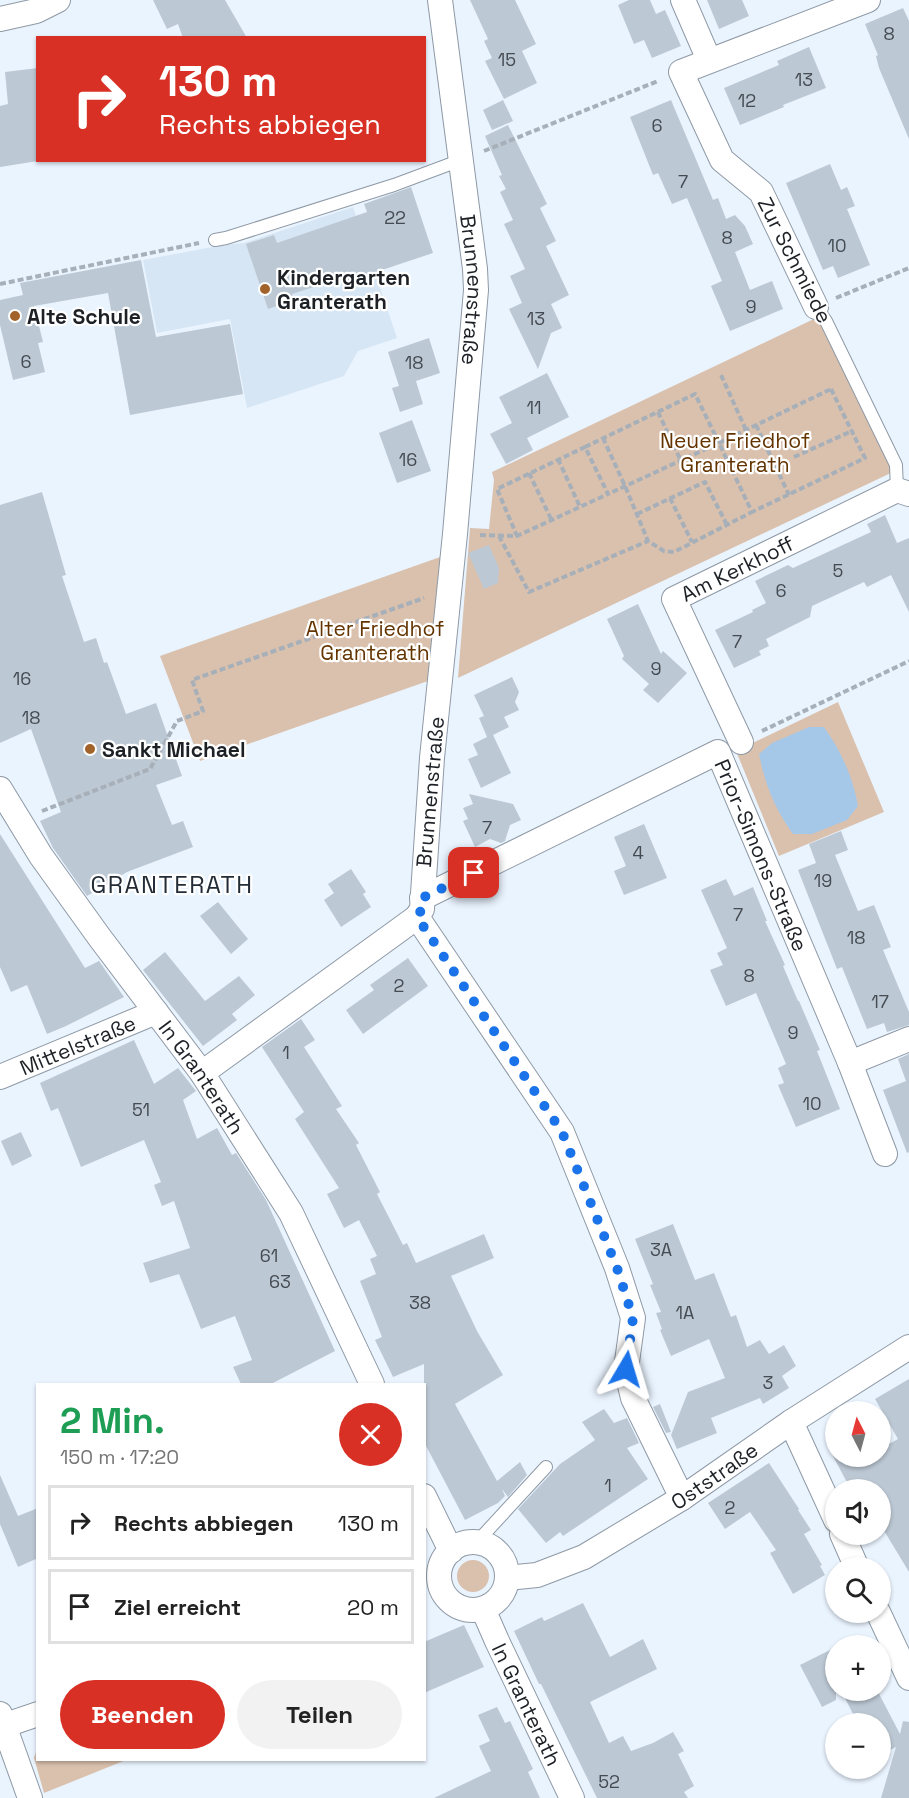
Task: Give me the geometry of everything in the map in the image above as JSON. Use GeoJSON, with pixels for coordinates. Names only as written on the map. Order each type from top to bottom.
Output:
{"type":"FeatureCollection","features":[{"type":"Feature","properties":{"kind":"street"},"geometry":{"type":"LineString","coordinates":[[0,19],[36,11],[58,0]]}},
{"type":"Feature","properties":{"kind":"street","name":"Brunnenstraße"},"geometry":{"type":"LineString","coordinates":[[419,907],[476,290],[440,0]]}},
{"type":"Feature","properties":{"kind":"street"},"geometry":{"type":"LineString","coordinates":[[683,0],[709,60]]}},
{"type":"Feature","properties":{"kind":"street"},"geometry":{"type":"LineString","coordinates":[[681,72],[868,0]]}},
{"type":"Feature","properties":{"kind":"street","name":"Zur Schmiede"},"geometry":{"type":"LineString","coordinates":[[681,72],[722,160],[761,192],[816,307]]}},
{"type":"Feature","properties":{"kind":"street","name":"Am Kerkhoff"},"geometry":{"type":"LineString","coordinates":[[741,742],[674,599],[903,492]]}},
{"type":"Feature","properties":{"kind":"street","name":"Prior-Simons-Straße"},"geometry":{"type":"LineString","coordinates":[[202,1073],[419,907],[718,752],[850,1063],[885,1154]]}},
{"type":"Feature","properties":{"kind":"street","name":"In Granterath"},"geometry":{"type":"LineString","coordinates":[[0,789],[41,856],[202,1073],[291,1212],[372,1383]]}},
{"type":"Feature","properties":{"kind":"street"},"geometry":{"type":"LineString","coordinates":[[419,907],[562,1132],[617,1268],[633,1318],[626,1369],[633,1398],[682,1498]]}},
{"type":"Feature","properties":{"kind":"street","name":"Mittelstraße"},"geometry":{"type":"LineString","coordinates":[[0,1077],[156,1012]]}},
{"type":"Feature","properties":{"kind":"street"},"geometry":{"type":"LineString","coordinates":[[850,1063],[909,1039]]}},
{"type":"Feature","properties":{"kind":"street","name":"Oststraße"},"geometry":{"type":"LineString","coordinates":[[507,1578],[537,1575],[584,1557],[682,1498],[791,1422],[909,1347]]}},
{"type":"Feature","properties":{"kind":"street"},"geometry":{"type":"LineString","coordinates":[[791,1422],[825,1496]]}},
{"type":"Feature","properties":{"kind":"street"},"geometry":{"type":"LineString","coordinates":[[426,1500],[451,1551]]}},
{"type":"Feature","properties":{"kind":"street"},"geometry":{"type":"LineString","coordinates":[[476,1543],[495,1550],[502,1558],[507,1578],[500,1598],[492,1604],[483,1609],[464,1609],[434,1592],[440,1583],[445,1557],[458,1546],[476,1543]]}},
{"type":"Feature","properties":{"kind":"street","name":"In Granterath"},"geometry":{"type":"LineString","coordinates":[[483,1609],[572,1798]]}},
{"type":"Feature","properties":{"kind":"street"},"geometry":{"type":"LineString","coordinates":[[883,1623],[909,1678]]}},
{"type":"Feature","properties":{"kind":"street"},"geometry":{"type":"LineString","coordinates":[[30,1798],[1,1722],[36,1714]]}},
{"type":"Feature","properties":{"kind":"lane"},"geometry":{"type":"LineString","coordinates":[[215,240],[383,188],[461,160]]}},
{"type":"Feature","properties":{"kind":"lane","name":"Zur Schmiede"},"geometry":{"type":"LineString","coordinates":[[816,307],[826,321],[896,465],[903,492]]}},
{"type":"Feature","properties":{"kind":"lane"},"geometry":{"type":"LineString","coordinates":[[476,1543],[546,1467]]}},
{"type":"Feature","properties":{"kind":"path"},"geometry":{"type":"LineString","coordinates":[[461,160],[681,72]]}},
{"type":"Feature","properties":{"kind":"path"},"geometry":{"type":"LineString","coordinates":[[0,284],[215,240]]}},
{"type":"Feature","properties":{"kind":"path"},"geometry":{"type":"LineString","coordinates":[[816,307],[909,268]]}},
{"type":"Feature","properties":{"kind":"path"},"geometry":{"type":"LineString","coordinates":[[721,375],[746,430]]}},
{"type":"Feature","properties":{"kind":"path"},"geometry":{"type":"LineString","coordinates":[[455,534],[517,536],[552,521],[625,486],[681,461],[831,389],[865,458],[674,552],[664,551],[648,541],[625,486],[603,438]]}},
{"type":"Feature","properties":{"kind":"path"},"geometry":{"type":"LineString","coordinates":[[517,536],[497,489],[695,394],[752,512]]}},
{"type":"Feature","properties":{"kind":"path"},"geometry":{"type":"LineString","coordinates":[[658,412],[681,461]]}},
{"type":"Feature","properties":{"kind":"path"},"geometry":{"type":"LineString","coordinates":[[756,425],[789,495]]}},
{"type":"Feature","properties":{"kind":"path"},"geometry":{"type":"LineString","coordinates":[[794,457],[852,431]]}},
{"type":"Feature","properties":{"kind":"path"},"geometry":{"type":"LineString","coordinates":[[585,447],[608,494]]}},
{"type":"Feature","properties":{"kind":"path"},"geometry":{"type":"LineString","coordinates":[[558,459],[580,507]]}},
{"type":"Feature","properties":{"kind":"path"},"geometry":{"type":"LineString","coordinates":[[530,473],[552,521]]}},
{"type":"Feature","properties":{"kind":"path"},"geometry":{"type":"LineString","coordinates":[[637,514],[705,482],[727,525]]}},
{"type":"Feature","properties":{"kind":"path"},"geometry":{"type":"LineString","coordinates":[[670,498],[693,543]]}},
{"type":"Feature","properties":{"kind":"path"},"geometry":{"type":"LineString","coordinates":[[499,536],[529,592],[648,541]]}},
{"type":"Feature","properties":{"kind":"path"},"geometry":{"type":"LineString","coordinates":[[19,819],[150,769],[177,721],[203,711],[192,680],[449,589]]}},
{"type":"Feature","properties":{"kind":"path"},"geometry":{"type":"LineString","coordinates":[[741,742],[909,661]]}},
{"type":"Feature","properties":{"kind":"shaded area","name":"Kindergarten Granterath"},"geometry":{"type":"Polygon","coordinates":[[[353,207],[397,338],[358,351],[344,376],[247,408],[230,319],[157,333],[143,260],[244,243],[353,207]]]}},
{"type":"Feature","properties":{"kind":"green space","name":"Neuer Friedhof Granterath"},"geometry":{"type":"Polygon","coordinates":[[[818,317],[893,472],[458,678],[470,528],[489,529],[494,480],[492,472],[818,317]]]}},
{"type":"Feature","properties":{"kind":"green space","name":"Alter Friedhof Granterath"},"geometry":{"type":"Polygon","coordinates":[[[443,556],[428,681],[200,761],[160,656],[443,556]]]}},
{"type":"Feature","properties":{"kind":"green space"},"geometry":{"type":"Polygon","coordinates":[[[838,702],[884,812],[779,856],[736,751],[838,702]]]}},
{"type":"Feature","properties":{"kind":"green space"},"geometry":{"type":"Polygon","coordinates":[[[473,1560],[485,1564],[489,1576],[485,1588],[473,1592],[461,1588],[457,1576],[461,1564],[473,1560]]]}},
{"type":"Feature","properties":{"kind":"green space"},"geometry":{"type":"Polygon","coordinates":[[[36,1752],[36,1761],[124,1761],[44,1793],[34,1758],[36,1752]]]}},
{"type":"Feature","properties":{"kind":"water"},"geometry":{"type":"Polygon","coordinates":[[[809,727],[824,727],[830,736],[850,775],[858,806],[847,820],[812,834],[793,834],[771,796],[759,754],[772,743],[809,727]]]}},
{"type":"Feature","properties":{"kind":"building"},"geometry":{"type":"Polygon","coordinates":[[[153,0],[225,0],[246,36],[182,36],[178,24],[167,29],[153,0]]]}},
{"type":"Feature","properties":{"kind":"building"},"geometry":{"type":"Polygon","coordinates":[[[470,0],[515,0],[536,44],[522,51],[537,83],[504,99],[485,61],[492,58],[484,41],[488,39],[470,0]]]}},
{"type":"Feature","properties":{"kind":"building"},"geometry":{"type":"Polygon","coordinates":[[[629,0],[650,0],[656,14],[665,10],[681,46],[652,58],[644,40],[634,44],[618,5],[629,0]]]}},
{"type":"Feature","properties":{"kind":"building"},"geometry":{"type":"Polygon","coordinates":[[[707,0],[742,0],[749,16],[719,29],[707,0]]]}},
{"type":"Feature","properties":{"kind":"building"},"geometry":{"type":"Polygon","coordinates":[[[903,8],[909,21],[909,139],[879,68],[876,56],[878,55],[865,24],[903,8]]]}},
{"type":"Feature","properties":{"kind":"building"},"geometry":{"type":"Polygon","coordinates":[[[809,47],[826,88],[740,125],[724,88],[779,65],[777,61],[809,47]]]}},
{"type":"Feature","properties":{"kind":"building"},"geometry":{"type":"Polygon","coordinates":[[[36,68],[36,161],[0,167],[0,106],[8,104],[5,72],[36,68]]]}},
{"type":"Feature","properties":{"kind":"building"},"geometry":{"type":"Polygon","coordinates":[[[503,100],[513,121],[492,130],[483,110],[503,100]]]}},
{"type":"Feature","properties":{"kind":"building"},"geometry":{"type":"Polygon","coordinates":[[[671,100],[713,200],[718,198],[726,219],[735,215],[745,226],[753,244],[735,252],[750,290],[772,281],[783,309],[730,331],[711,286],[722,281],[687,198],[672,204],[658,173],[653,175],[630,117],[671,100]]]}},
{"type":"Feature","properties":{"kind":"building"},"geometry":{"type":"Polygon","coordinates":[[[508,125],[547,204],[540,208],[556,241],[546,246],[569,295],[551,304],[562,328],[551,333],[538,369],[509,309],[522,303],[510,276],[525,269],[504,224],[513,220],[500,192],[506,189],[499,176],[502,175],[485,136],[508,125]]]}},
{"type":"Feature","properties":{"kind":"building"},"geometry":{"type":"Polygon","coordinates":[[[830,164],[841,190],[847,187],[855,206],[847,209],[870,265],[838,278],[833,266],[823,270],[786,183],[830,164]]]}},
{"type":"Feature","properties":{"kind":"building"},"geometry":{"type":"Polygon","coordinates":[[[411,187],[433,253],[346,282],[345,277],[292,294],[294,300],[268,309],[246,244],[274,235],[277,243],[367,212],[364,204],[411,187]]]}},
{"type":"Feature","properties":{"kind":"building"},"geometry":{"type":"Polygon","coordinates":[[[141,260],[156,337],[230,324],[243,394],[130,415],[108,293],[34,306],[43,342],[38,343],[45,372],[13,380],[0,325],[0,300],[23,295],[20,283],[141,260]]]}},
{"type":"Feature","properties":{"kind":"building"},"geometry":{"type":"Polygon","coordinates":[[[429,338],[440,373],[416,381],[423,404],[400,412],[392,388],[399,386],[388,352],[429,338]]]}},
{"type":"Feature","properties":{"kind":"building"},"geometry":{"type":"Polygon","coordinates":[[[547,373],[569,417],[527,438],[533,450],[506,464],[490,434],[512,423],[499,397],[547,373]]]}},
{"type":"Feature","properties":{"kind":"building"},"geometry":{"type":"Polygon","coordinates":[[[412,420],[431,471],[397,483],[379,433],[412,420]]]}},
{"type":"Feature","properties":{"kind":"building"},"geometry":{"type":"Polygon","coordinates":[[[42,492],[66,575],[62,576],[84,642],[96,638],[126,714],[156,703],[182,776],[156,785],[172,825],[183,821],[193,847],[127,872],[87,896],[53,848],[40,821],[61,812],[31,729],[0,743],[0,505],[42,492]]]}},
{"type":"Feature","properties":{"kind":"building"},"geometry":{"type":"Polygon","coordinates":[[[885,515],[897,543],[909,538],[909,612],[891,575],[867,587],[864,582],[812,606],[810,617],[766,639],[769,646],[759,651],[761,655],[734,668],[715,630],[753,612],[752,610],[766,603],[755,581],[788,565],[793,568],[871,532],[867,524],[885,515]]]}},
{"type":"Feature","properties":{"kind":"building"},"geometry":{"type":"Polygon","coordinates":[[[489,545],[499,568],[498,583],[484,589],[468,553],[489,545]]]}},
{"type":"Feature","properties":{"kind":"building"},"geometry":{"type":"Polygon","coordinates":[[[638,604],[661,654],[663,651],[687,673],[658,703],[643,690],[649,684],[622,659],[624,656],[607,619],[638,604]]]}},
{"type":"Feature","properties":{"kind":"building"},"geometry":{"type":"Polygon","coordinates":[[[512,677],[519,692],[515,702],[519,710],[504,717],[509,727],[493,735],[511,773],[481,788],[468,759],[478,755],[473,744],[487,737],[479,718],[484,716],[474,695],[512,677]]]}},
{"type":"Feature","properties":{"kind":"building"},"geometry":{"type":"Polygon","coordinates":[[[469,794],[513,804],[521,820],[510,825],[505,841],[501,843],[490,839],[475,847],[463,821],[468,819],[463,808],[473,804],[469,794]]]}},
{"type":"Feature","properties":{"kind":"building"},"geometry":{"type":"Polygon","coordinates":[[[644,824],[667,878],[624,895],[614,871],[626,866],[614,837],[644,824]]]}},
{"type":"Feature","properties":{"kind":"building"},"geometry":{"type":"Polygon","coordinates":[[[841,831],[848,850],[835,855],[858,911],[874,905],[891,947],[883,950],[909,1012],[909,1025],[887,1032],[884,1023],[867,1029],[842,967],[837,969],[798,870],[816,863],[809,844],[841,831]]]}},
{"type":"Feature","properties":{"kind":"building"},"geometry":{"type":"Polygon","coordinates":[[[0,834],[85,968],[99,961],[124,997],[47,1034],[27,985],[11,992],[0,967],[0,834]]]}},
{"type":"Feature","properties":{"kind":"building"},"geometry":{"type":"Polygon","coordinates":[[[351,869],[366,892],[363,894],[371,907],[341,927],[324,900],[334,893],[328,884],[351,869]]]}},
{"type":"Feature","properties":{"kind":"building"},"geometry":{"type":"Polygon","coordinates":[[[726,879],[734,896],[753,887],[767,921],[765,921],[785,965],[783,966],[820,1050],[817,1051],[840,1109],[796,1127],[778,1085],[784,1083],[778,1068],[786,1064],[756,993],[726,1006],[710,970],[723,965],[717,953],[727,948],[701,890],[726,879]]]}},
{"type":"Feature","properties":{"kind":"building"},"geometry":{"type":"Polygon","coordinates":[[[218,902],[248,939],[231,954],[200,916],[218,902]]]}},
{"type":"Feature","properties":{"kind":"building"},"geometry":{"type":"Polygon","coordinates":[[[165,952],[205,1001],[239,976],[255,995],[232,1014],[237,1020],[203,1046],[143,970],[165,952]]]}},
{"type":"Feature","properties":{"kind":"building"},"geometry":{"type":"Polygon","coordinates":[[[408,958],[428,986],[363,1034],[346,1010],[374,990],[370,985],[408,958]]]}},
{"type":"Feature","properties":{"kind":"building"},"geometry":{"type":"Polygon","coordinates":[[[301,1019],[315,1040],[304,1047],[342,1106],[336,1109],[359,1143],[356,1145],[380,1192],[377,1194],[403,1245],[407,1243],[416,1263],[484,1234],[494,1258],[451,1276],[477,1331],[503,1375],[455,1404],[497,1481],[520,1462],[527,1475],[508,1497],[502,1489],[505,1496],[498,1503],[465,1520],[426,1446],[424,1364],[393,1377],[375,1340],[382,1337],[360,1281],[376,1274],[370,1259],[377,1256],[359,1220],[344,1228],[327,1194],[339,1188],[295,1119],[304,1112],[262,1047],[301,1019]]]}},
{"type":"Feature","properties":{"kind":"building"},"geometry":{"type":"Polygon","coordinates":[[[134,1040],[154,1084],[178,1068],[196,1091],[183,1100],[197,1139],[217,1128],[232,1155],[236,1153],[266,1200],[335,1351],[273,1383],[241,1383],[233,1367],[252,1360],[235,1316],[201,1329],[179,1274],[150,1283],[143,1263],[190,1248],[174,1201],[162,1206],[154,1185],[161,1182],[144,1140],[81,1167],[58,1108],[51,1111],[40,1083],[134,1040]]]}},
{"type":"Feature","properties":{"kind":"building"},"geometry":{"type":"Polygon","coordinates":[[[909,1054],[909,1152],[907,1153],[883,1090],[906,1081],[898,1059],[909,1054]]]}},
{"type":"Feature","properties":{"kind":"building"},"geometry":{"type":"Polygon","coordinates":[[[21,1132],[32,1156],[12,1166],[1,1141],[21,1132]]]}},
{"type":"Feature","properties":{"kind":"building"},"geometry":{"type":"Polygon","coordinates":[[[673,1224],[695,1280],[714,1273],[731,1317],[736,1315],[747,1347],[760,1340],[769,1354],[784,1345],[796,1366],[782,1376],[789,1388],[763,1404],[760,1398],[711,1418],[717,1433],[677,1449],[671,1435],[688,1392],[725,1378],[709,1339],[671,1356],[660,1330],[662,1329],[656,1313],[661,1312],[650,1285],[653,1284],[635,1239],[673,1224]]]}},
{"type":"Feature","properties":{"kind":"building"},"geometry":{"type":"Polygon","coordinates":[[[909,1379],[909,1572],[891,1542],[891,1479],[845,1479],[839,1467],[891,1467],[891,1443],[898,1439],[891,1427],[891,1401],[876,1401],[875,1399],[909,1379]]]}},
{"type":"Feature","properties":{"kind":"building"},"geometry":{"type":"Polygon","coordinates":[[[660,1404],[671,1432],[666,1433],[653,1407],[660,1404]]]}},
{"type":"Feature","properties":{"kind":"building"},"geometry":{"type":"Polygon","coordinates":[[[604,1409],[614,1423],[627,1418],[639,1443],[627,1448],[648,1479],[563,1536],[560,1532],[546,1543],[518,1509],[560,1464],[595,1440],[582,1422],[604,1409]]]}},
{"type":"Feature","properties":{"kind":"building"},"geometry":{"type":"Polygon","coordinates":[[[769,1463],[811,1530],[804,1534],[822,1565],[820,1566],[825,1575],[793,1594],[770,1553],[776,1550],[750,1512],[725,1529],[708,1503],[769,1463]]]}},
{"type":"Feature","properties":{"kind":"building"},"geometry":{"type":"Polygon","coordinates":[[[0,1475],[18,1516],[36,1509],[36,1559],[18,1567],[0,1524],[0,1475]]]}},
{"type":"Feature","properties":{"kind":"building"},"geometry":{"type":"Polygon","coordinates":[[[583,1603],[610,1657],[643,1639],[657,1669],[590,1702],[609,1743],[623,1736],[631,1751],[673,1732],[684,1751],[678,1754],[694,1786],[684,1792],[688,1798],[597,1798],[514,1631],[542,1617],[544,1621],[583,1603]]]}},
{"type":"Feature","properties":{"kind":"building"},"geometry":{"type":"Polygon","coordinates":[[[464,1625],[484,1667],[426,1692],[426,1641],[464,1625]]]}},
{"type":"Feature","properties":{"kind":"building"},"geometry":{"type":"Polygon","coordinates":[[[825,1652],[825,1701],[834,1701],[822,1707],[800,1665],[825,1652]]]}},
{"type":"Feature","properties":{"kind":"building"},"geometry":{"type":"Polygon","coordinates":[[[846,1701],[883,1701],[889,1713],[852,1713],[846,1701]]]}},
{"type":"Feature","properties":{"kind":"building"},"geometry":{"type":"Polygon","coordinates":[[[497,1707],[505,1723],[510,1721],[533,1769],[528,1772],[540,1798],[434,1798],[491,1771],[479,1746],[490,1741],[478,1715],[497,1707]]]}},
{"type":"Feature","properties":{"kind":"building"},"geometry":{"type":"Polygon","coordinates":[[[891,1717],[900,1734],[903,1721],[909,1722],[909,1798],[881,1798],[887,1779],[891,1779],[891,1764],[896,1747],[891,1750],[891,1717]]]}},
{"type":"Feature","properties":{"kind":"place","name":"Kindergarten Granterath"},"geometry":{"type":"Point","coordinates":[265,289]}},
{"type":"Feature","properties":{"kind":"place","name":"Alte Schule"},"geometry":{"type":"Point","coordinates":[15,316]}},
{"type":"Feature","properties":{"kind":"place","name":"Sankt Michael"},"geometry":{"type":"Point","coordinates":[90,749]}},
{"type":"Feature","properties":{"kind":"district","name":"GRANTERATH"},"geometry":{"type":"Point","coordinates":[172,884]}},
{"type":"Feature","properties":{"kind":"route"},"geometry":{"type":"LineString","coordinates":[[474,873],[422,898],[422,909],[417,917],[562,1132],[617,1268],[633,1318],[626,1369]]}}]}
